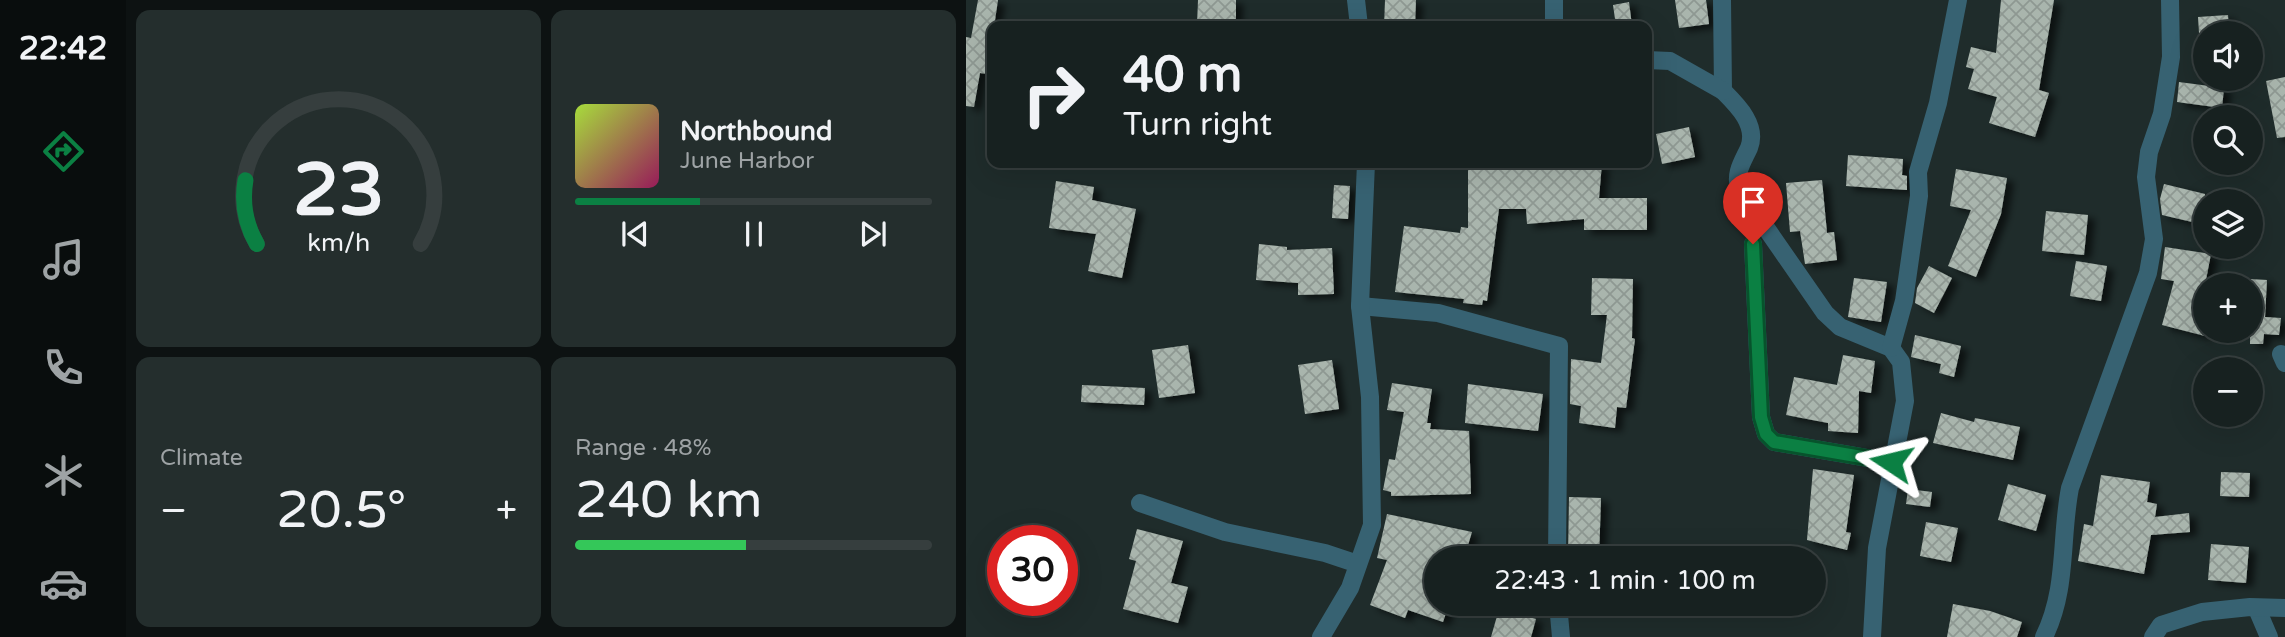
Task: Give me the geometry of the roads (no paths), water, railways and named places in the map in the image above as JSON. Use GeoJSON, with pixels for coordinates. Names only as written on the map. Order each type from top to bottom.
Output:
{"type":"FeatureCollection","features":[{"type":"Feature","properties":{"kind":"street"},"geometry":{"type":"LineString","coordinates":[[1356,0],[1358,21]]}},
{"type":"Feature","properties":{"kind":"street"},"geometry":{"type":"LineString","coordinates":[[1553,0],[1554,21]]}},
{"type":"Feature","properties":{"kind":"street"},"geometry":{"type":"LineString","coordinates":[[1722,0],[1723,92]]}},
{"type":"Feature","properties":{"kind":"street"},"geometry":{"type":"LineString","coordinates":[[1891,348],[1904,301],[1919,196],[1919,172],[1938,103],[1958,0]]}},
{"type":"Feature","properties":{"kind":"street"},"geometry":{"type":"LineString","coordinates":[[2044,637],[2051,622],[2064,569],[2064,518],[2070,488],[2148,273],[2154,239],[2146,177],[2149,152],[2162,114],[2171,57],[2170,0]]}},
{"type":"Feature","properties":{"kind":"street"},"geometry":{"type":"LineString","coordinates":[[1652,60],[1670,61],[1723,92],[1744,112],[1750,145],[1736,178],[1739,189],[1755,216],[1825,313],[1840,327],[1891,348],[1901,362],[1905,401],[1891,462],[1877,548],[1872,637]]}},
{"type":"Feature","properties":{"kind":"street"},"geometry":{"type":"LineString","coordinates":[[1321,637],[1350,589],[1372,525],[1370,397],[1360,306],[1366,168]]}},
{"type":"Feature","properties":{"kind":"street"},"geometry":{"type":"LineString","coordinates":[[1753,244],[1761,417],[1766,434],[1774,442],[1891,462]]}},
{"type":"Feature","properties":{"kind":"street"},"geometry":{"type":"LineString","coordinates":[[1360,306],[1438,313],[1559,346],[1557,546]]}},
{"type":"Feature","properties":{"kind":"street"},"geometry":{"type":"LineString","coordinates":[[1140,503],[1224,532],[1325,553],[1359,564]]}},
{"type":"Feature","properties":{"kind":"street"},"geometry":{"type":"LineString","coordinates":[[2154,637],[2161,625],[2202,612],[2249,607],[2257,610],[2285,608]]}},
{"type":"Feature","properties":{"kind":"street"},"geometry":{"type":"LineString","coordinates":[[2257,610],[2269,637]]}},
{"type":"Feature","properties":{"kind":"street"},"geometry":{"type":"LineString","coordinates":[[1559,616],[1561,637]]}}]}
